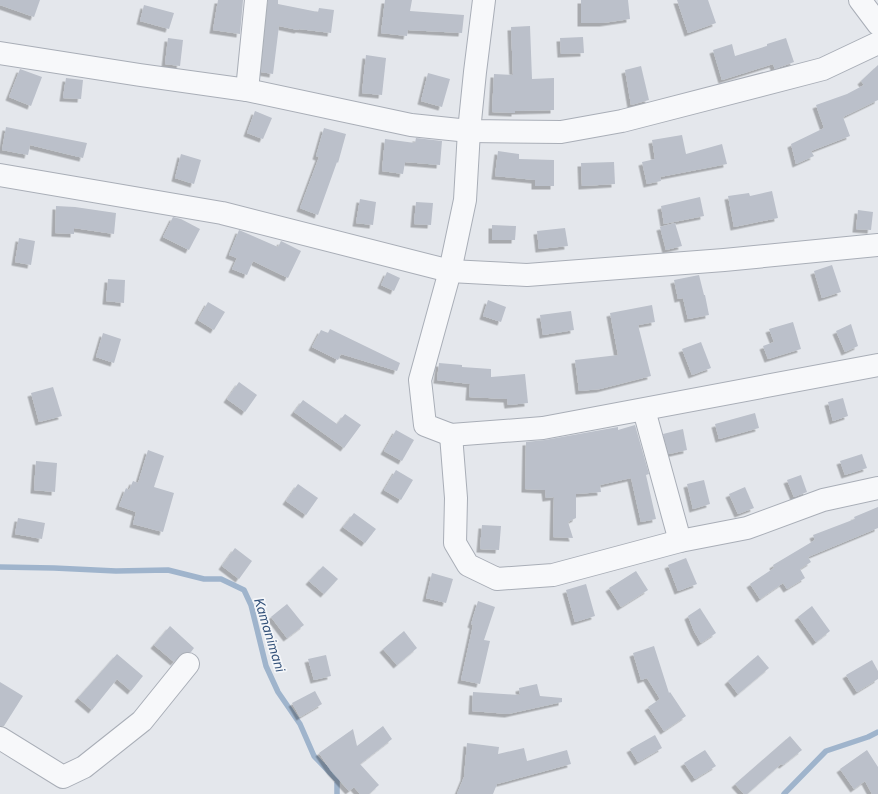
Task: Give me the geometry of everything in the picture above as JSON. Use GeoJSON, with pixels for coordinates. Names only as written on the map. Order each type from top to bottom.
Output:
{"type":"FeatureCollection","features":[{"type":"Feature","properties":{"kind":"street"},"geometry":{"type":"LineString","coordinates":[[248,90],[256,0]]}},
{"type":"Feature","properties":{"kind":"street"},"geometry":{"type":"LineString","coordinates":[[484,0],[469,131],[465,200],[450,271],[420,380],[425,425],[451,435],[542,428],[878,365]]}},
{"type":"Feature","properties":{"kind":"street"},"geometry":{"type":"LineString","coordinates":[[860,0],[878,24]]}},
{"type":"Feature","properties":{"kind":"street"},"geometry":{"type":"LineString","coordinates":[[0,53],[248,90],[411,125],[469,131],[561,132],[622,122],[824,69],[878,43]]}},
{"type":"Feature","properties":{"kind":"street"},"geometry":{"type":"LineString","coordinates":[[0,175],[222,213],[450,271],[527,275],[724,260],[878,245]]}},
{"type":"Feature","properties":{"kind":"street"},"geometry":{"type":"LineString","coordinates":[[644,410],[680,540]]}},
{"type":"Feature","properties":{"kind":"street"},"geometry":{"type":"LineString","coordinates":[[451,435],[456,498],[455,543],[468,565],[497,579],[553,575],[680,540],[748,528],[823,500],[878,488]]}},
{"type":"Feature","properties":{"kind":"street"},"geometry":{"type":"LineString","coordinates":[[0,738],[63,778],[84,767],[142,720],[188,664]]}},
{"type":"Feature","properties":{"kind":"building"},"geometry":{"type":"Polygon","coordinates":[[[0,0],[40,0],[34,17],[0,5],[0,0]]]}},
{"type":"Feature","properties":{"kind":"building"},"geometry":{"type":"Polygon","coordinates":[[[218,0],[243,0],[240,34],[213,30],[218,0]]]}},
{"type":"Feature","properties":{"kind":"building"},"geometry":{"type":"Polygon","coordinates":[[[268,0],[278,0],[278,4],[318,12],[319,8],[334,10],[331,33],[298,30],[279,26],[273,74],[261,72],[268,0]]]}},
{"type":"Feature","properties":{"kind":"building"},"geometry":{"type":"Polygon","coordinates":[[[385,0],[412,0],[410,11],[464,15],[462,33],[408,30],[407,36],[381,33],[385,0]]]}},
{"type":"Feature","properties":{"kind":"building"},"geometry":{"type":"Polygon","coordinates":[[[581,0],[628,0],[630,19],[603,23],[581,23],[581,0]]]}},
{"type":"Feature","properties":{"kind":"building"},"geometry":{"type":"Polygon","coordinates":[[[677,0],[708,0],[716,23],[688,33],[677,0]]]}},
{"type":"Feature","properties":{"kind":"building"},"geometry":{"type":"Polygon","coordinates":[[[144,5],[174,13],[169,29],[140,21],[144,5]]]}},
{"type":"Feature","properties":{"kind":"building"},"geometry":{"type":"Polygon","coordinates":[[[530,26],[532,79],[554,78],[554,110],[515,111],[515,113],[492,112],[494,74],[513,75],[511,27],[530,26]]]}},
{"type":"Feature","properties":{"kind":"building"},"geometry":{"type":"Polygon","coordinates":[[[583,37],[584,53],[561,54],[560,38],[583,37]]]}},
{"type":"Feature","properties":{"kind":"building"},"geometry":{"type":"Polygon","coordinates":[[[168,38],[183,40],[180,66],[165,64],[168,38]]]}},
{"type":"Feature","properties":{"kind":"building"},"geometry":{"type":"Polygon","coordinates":[[[786,38],[794,62],[775,69],[773,64],[722,80],[713,50],[732,44],[735,56],[767,46],[767,44],[786,38]]]}},
{"type":"Feature","properties":{"kind":"building"},"geometry":{"type":"Polygon","coordinates":[[[366,55],[386,58],[382,95],[362,93],[366,55]]]}},
{"type":"Feature","properties":{"kind":"building"},"geometry":{"type":"Polygon","coordinates":[[[878,65],[878,100],[843,117],[850,136],[811,151],[814,156],[796,164],[791,144],[824,128],[816,105],[847,94],[864,85],[861,81],[878,65]]]}},
{"type":"Feature","properties":{"kind":"building"},"geometry":{"type":"Polygon","coordinates":[[[641,66],[649,100],[631,105],[625,70],[641,66]]]}},
{"type":"Feature","properties":{"kind":"building"},"geometry":{"type":"Polygon","coordinates":[[[20,69],[42,77],[31,106],[9,97],[20,69]]]}},
{"type":"Feature","properties":{"kind":"building"},"geometry":{"type":"Polygon","coordinates":[[[428,73],[450,79],[442,107],[421,101],[428,73]]]}},
{"type":"Feature","properties":{"kind":"building"},"geometry":{"type":"Polygon","coordinates":[[[66,78],[83,80],[81,99],[63,98],[66,78]]]}},
{"type":"Feature","properties":{"kind":"building"},"geometry":{"type":"Polygon","coordinates":[[[255,111],[272,118],[263,139],[247,133],[255,111]]]}},
{"type":"Feature","properties":{"kind":"building"},"geometry":{"type":"Polygon","coordinates":[[[6,127],[87,143],[83,158],[30,145],[28,155],[2,150],[6,127]]]}},
{"type":"Feature","properties":{"kind":"building"},"geometry":{"type":"Polygon","coordinates":[[[324,128],[346,134],[338,163],[337,162],[318,215],[300,208],[319,157],[316,156],[324,128]]]}},
{"type":"Feature","properties":{"kind":"building"},"geometry":{"type":"Polygon","coordinates":[[[682,135],[686,154],[722,144],[727,164],[660,177],[661,181],[647,184],[642,162],[655,159],[652,140],[682,135]]]}},
{"type":"Feature","properties":{"kind":"building"},"geometry":{"type":"Polygon","coordinates":[[[416,138],[442,141],[440,165],[405,162],[403,174],[382,171],[385,139],[415,143],[416,138]]]}},
{"type":"Feature","properties":{"kind":"building"},"geometry":{"type":"Polygon","coordinates":[[[498,151],[519,154],[519,159],[554,160],[554,186],[535,186],[535,180],[495,176],[498,151]]]}},
{"type":"Feature","properties":{"kind":"building"},"geometry":{"type":"Polygon","coordinates":[[[181,154],[201,160],[194,184],[175,178],[181,154]]]}},
{"type":"Feature","properties":{"kind":"building"},"geometry":{"type":"Polygon","coordinates":[[[614,162],[615,184],[582,186],[581,163],[614,162]]]}},
{"type":"Feature","properties":{"kind":"building"},"geometry":{"type":"Polygon","coordinates":[[[772,191],[778,218],[734,227],[728,196],[749,193],[750,196],[772,191]]]}},
{"type":"Feature","properties":{"kind":"building"},"geometry":{"type":"Polygon","coordinates":[[[700,197],[704,216],[664,224],[661,206],[700,197]]]}},
{"type":"Feature","properties":{"kind":"building"},"geometry":{"type":"Polygon","coordinates":[[[360,199],[376,202],[373,225],[356,223],[360,199]]]}},
{"type":"Feature","properties":{"kind":"building"},"geometry":{"type":"Polygon","coordinates":[[[416,202],[433,203],[431,225],[414,224],[416,202]]]}},
{"type":"Feature","properties":{"kind":"building"},"geometry":{"type":"Polygon","coordinates":[[[56,206],[75,207],[116,213],[114,234],[74,228],[74,234],[55,233],[56,206]]]}},
{"type":"Feature","properties":{"kind":"building"},"geometry":{"type":"Polygon","coordinates":[[[858,210],[873,212],[871,230],[856,229],[858,210]]]}},
{"type":"Feature","properties":{"kind":"building"},"geometry":{"type":"Polygon","coordinates":[[[173,217],[181,219],[200,229],[189,250],[163,237],[173,217]]]}},
{"type":"Feature","properties":{"kind":"building"},"geometry":{"type":"Polygon","coordinates":[[[675,223],[682,246],[666,250],[660,227],[675,223]]]}},
{"type":"Feature","properties":{"kind":"building"},"geometry":{"type":"Polygon","coordinates":[[[492,225],[516,226],[515,240],[492,240],[492,225]]]}},
{"type":"Feature","properties":{"kind":"building"},"geometry":{"type":"Polygon","coordinates":[[[565,228],[568,246],[539,249],[537,231],[565,228]]]}},
{"type":"Feature","properties":{"kind":"building"},"geometry":{"type":"Polygon","coordinates":[[[239,230],[278,247],[281,241],[301,251],[288,278],[253,261],[247,275],[232,269],[237,258],[229,255],[239,230]]]}},
{"type":"Feature","properties":{"kind":"building"},"geometry":{"type":"Polygon","coordinates":[[[19,238],[35,241],[31,265],[15,262],[19,238]]]}},
{"type":"Feature","properties":{"kind":"building"},"geometry":{"type":"Polygon","coordinates":[[[832,265],[841,292],[822,298],[814,271],[832,265]]]}},
{"type":"Feature","properties":{"kind":"building"},"geometry":{"type":"Polygon","coordinates":[[[387,272],[400,278],[394,291],[381,285],[387,272]]]}},
{"type":"Feature","properties":{"kind":"building"},"geometry":{"type":"Polygon","coordinates":[[[699,275],[709,315],[688,319],[683,298],[678,299],[674,280],[699,275]]]}},
{"type":"Feature","properties":{"kind":"building"},"geometry":{"type":"Polygon","coordinates":[[[108,279],[125,280],[124,303],[106,301],[108,279]]]}},
{"type":"Feature","properties":{"kind":"building"},"geometry":{"type":"Polygon","coordinates":[[[488,300],[506,307],[501,322],[483,316],[488,300]]]}},
{"type":"Feature","properties":{"kind":"building"},"geometry":{"type":"Polygon","coordinates":[[[208,302],[225,312],[214,330],[198,320],[208,302]]]}},
{"type":"Feature","properties":{"kind":"building"},"geometry":{"type":"Polygon","coordinates":[[[652,305],[655,322],[638,325],[651,376],[600,389],[579,391],[575,360],[618,355],[610,313],[652,305]]]}},
{"type":"Feature","properties":{"kind":"building"},"geometry":{"type":"Polygon","coordinates":[[[571,311],[574,330],[543,335],[540,315],[571,311]]]}},
{"type":"Feature","properties":{"kind":"building"},"geometry":{"type":"Polygon","coordinates":[[[793,322],[801,349],[768,359],[763,346],[774,342],[769,329],[793,322]]]}},
{"type":"Feature","properties":{"kind":"building"},"geometry":{"type":"Polygon","coordinates":[[[851,324],[858,346],[845,352],[836,331],[851,324]]]}},
{"type":"Feature","properties":{"kind":"building"},"geometry":{"type":"Polygon","coordinates":[[[330,329],[400,363],[397,371],[341,354],[338,360],[312,347],[321,330],[328,333],[330,329]]]}},
{"type":"Feature","properties":{"kind":"building"},"geometry":{"type":"Polygon","coordinates":[[[103,333],[121,339],[114,363],[96,357],[103,333]]]}},
{"type":"Feature","properties":{"kind":"building"},"geometry":{"type":"Polygon","coordinates":[[[701,342],[711,368],[692,375],[682,349],[701,342]]]}},
{"type":"Feature","properties":{"kind":"building"},"geometry":{"type":"Polygon","coordinates":[[[439,363],[462,365],[462,367],[491,369],[491,377],[525,374],[528,403],[508,405],[507,399],[469,397],[470,384],[437,380],[439,363]]]}},
{"type":"Feature","properties":{"kind":"building"},"geometry":{"type":"Polygon","coordinates":[[[239,382],[257,395],[245,412],[227,399],[239,382]]]}},
{"type":"Feature","properties":{"kind":"building"},"geometry":{"type":"Polygon","coordinates":[[[53,387],[62,416],[39,422],[31,393],[53,387]]]}},
{"type":"Feature","properties":{"kind":"building"},"geometry":{"type":"Polygon","coordinates":[[[843,398],[848,416],[833,421],[828,402],[843,398]]]}},
{"type":"Feature","properties":{"kind":"building"},"geometry":{"type":"Polygon","coordinates":[[[303,400],[337,424],[345,414],[361,425],[344,448],[294,412],[303,400]]]}},
{"type":"Feature","properties":{"kind":"building"},"geometry":{"type":"Polygon","coordinates":[[[755,413],[759,428],[719,439],[715,424],[755,413]]]}},
{"type":"Feature","properties":{"kind":"building"},"geometry":{"type":"Polygon","coordinates":[[[635,425],[649,474],[646,475],[656,519],[641,522],[631,478],[600,485],[601,492],[576,494],[576,518],[568,522],[573,538],[553,537],[554,497],[546,498],[545,490],[525,489],[526,442],[618,427],[618,430],[635,425]]]}},
{"type":"Feature","properties":{"kind":"building"},"geometry":{"type":"Polygon","coordinates":[[[683,429],[687,450],[669,454],[663,434],[683,429]]]}},
{"type":"Feature","properties":{"kind":"building"},"geometry":{"type":"Polygon","coordinates":[[[396,430],[414,440],[402,461],[384,451],[396,430]]]}},
{"type":"Feature","properties":{"kind":"building"},"geometry":{"type":"Polygon","coordinates":[[[148,450],[164,456],[154,487],[174,493],[163,532],[133,524],[136,512],[119,506],[126,488],[129,490],[133,481],[138,483],[148,450]]]}},
{"type":"Feature","properties":{"kind":"building"},"geometry":{"type":"Polygon","coordinates":[[[862,454],[867,468],[845,475],[840,461],[862,454]]]}},
{"type":"Feature","properties":{"kind":"building"},"geometry":{"type":"Polygon","coordinates":[[[36,461],[57,463],[55,492],[34,490],[36,461]]]}},
{"type":"Feature","properties":{"kind":"building"},"geometry":{"type":"Polygon","coordinates":[[[396,470],[413,480],[401,500],[384,490],[396,470]]]}},
{"type":"Feature","properties":{"kind":"building"},"geometry":{"type":"Polygon","coordinates":[[[801,475],[807,492],[794,497],[787,480],[801,475]]]}},
{"type":"Feature","properties":{"kind":"building"},"geometry":{"type":"Polygon","coordinates":[[[704,480],[710,504],[693,509],[687,484],[704,480]]]}},
{"type":"Feature","properties":{"kind":"building"},"geometry":{"type":"Polygon","coordinates":[[[298,484],[318,498],[306,515],[286,501],[298,484]]]}},
{"type":"Feature","properties":{"kind":"building"},"geometry":{"type":"Polygon","coordinates":[[[745,487],[754,508],[738,514],[729,494],[745,487]]]}},
{"type":"Feature","properties":{"kind":"building"},"geometry":{"type":"Polygon","coordinates":[[[878,507],[878,528],[808,557],[811,562],[800,569],[805,578],[787,589],[783,583],[760,599],[750,584],[774,568],[773,565],[815,540],[813,535],[855,519],[854,517],[878,507]]]}},
{"type":"Feature","properties":{"kind":"building"},"geometry":{"type":"Polygon","coordinates":[[[354,513],[376,529],[365,543],[343,527],[354,513]]]}},
{"type":"Feature","properties":{"kind":"building"},"geometry":{"type":"Polygon","coordinates":[[[18,518],[45,523],[42,539],[15,534],[18,518]]]}},
{"type":"Feature","properties":{"kind":"building"},"geometry":{"type":"Polygon","coordinates":[[[482,525],[501,526],[499,550],[480,549],[482,525]]]}},
{"type":"Feature","properties":{"kind":"building"},"geometry":{"type":"Polygon","coordinates":[[[235,548],[252,561],[239,579],[222,566],[235,548]]]}},
{"type":"Feature","properties":{"kind":"building"},"geometry":{"type":"Polygon","coordinates":[[[686,558],[697,584],[678,591],[668,565],[686,558]]]}},
{"type":"Feature","properties":{"kind":"building"},"geometry":{"type":"Polygon","coordinates":[[[323,566],[338,579],[324,594],[309,581],[323,566]]]}},
{"type":"Feature","properties":{"kind":"building"},"geometry":{"type":"Polygon","coordinates":[[[636,571],[648,590],[621,607],[609,588],[636,571]]]}},
{"type":"Feature","properties":{"kind":"building"},"geometry":{"type":"Polygon","coordinates":[[[432,573],[453,579],[446,603],[426,598],[432,573]]]}},
{"type":"Feature","properties":{"kind":"building"},"geometry":{"type":"Polygon","coordinates":[[[586,584],[595,616],[575,622],[566,590],[586,584]]]}},
{"type":"Feature","properties":{"kind":"building"},"geometry":{"type":"Polygon","coordinates":[[[478,601],[495,607],[484,640],[490,641],[480,684],[461,680],[473,625],[471,624],[478,601]]]}},
{"type":"Feature","properties":{"kind":"building"},"geometry":{"type":"Polygon","coordinates":[[[287,604],[304,625],[287,638],[271,617],[287,604]]]}},
{"type":"Feature","properties":{"kind":"building"},"geometry":{"type":"Polygon","coordinates":[[[812,606],[830,631],[816,642],[798,617],[812,606]]]}},
{"type":"Feature","properties":{"kind":"building"},"geometry":{"type":"Polygon","coordinates":[[[700,608],[716,633],[701,643],[688,616],[700,608]]]}},
{"type":"Feature","properties":{"kind":"building"},"geometry":{"type":"Polygon","coordinates":[[[170,626],[194,648],[191,652],[183,653],[174,662],[154,645],[170,626]]]}},
{"type":"Feature","properties":{"kind":"building"},"geometry":{"type":"Polygon","coordinates":[[[404,631],[417,648],[397,665],[383,649],[404,631]]]}},
{"type":"Feature","properties":{"kind":"building"},"geometry":{"type":"Polygon","coordinates":[[[654,646],[669,693],[670,692],[686,716],[664,731],[648,707],[660,699],[647,678],[641,680],[633,653],[654,646]]]}},
{"type":"Feature","properties":{"kind":"building"},"geometry":{"type":"Polygon","coordinates":[[[117,654],[143,676],[131,691],[117,679],[92,710],[78,698],[117,654]]]}},
{"type":"Feature","properties":{"kind":"building"},"geometry":{"type":"Polygon","coordinates":[[[326,655],[331,676],[314,680],[308,659],[326,655]]]}},
{"type":"Feature","properties":{"kind":"building"},"geometry":{"type":"Polygon","coordinates":[[[758,655],[769,668],[738,694],[728,681],[758,655]]]}},
{"type":"Feature","properties":{"kind":"building"},"geometry":{"type":"Polygon","coordinates":[[[872,660],[878,671],[878,679],[857,692],[846,675],[872,660]]]}},
{"type":"Feature","properties":{"kind":"building"},"geometry":{"type":"Polygon","coordinates":[[[0,682],[23,696],[4,726],[0,726],[0,682]]]}},
{"type":"Feature","properties":{"kind":"building"},"geometry":{"type":"Polygon","coordinates":[[[537,684],[540,696],[562,698],[562,702],[508,714],[472,711],[473,692],[520,695],[519,688],[537,684]]]}},
{"type":"Feature","properties":{"kind":"building"},"geometry":{"type":"Polygon","coordinates":[[[315,691],[322,704],[300,717],[292,703],[315,691]]]}},
{"type":"Feature","properties":{"kind":"building"},"geometry":{"type":"Polygon","coordinates":[[[383,726],[392,739],[360,764],[379,785],[369,794],[360,794],[354,787],[349,791],[331,771],[319,753],[353,729],[357,746],[383,726]]]}},
{"type":"Feature","properties":{"kind":"building"},"geometry":{"type":"Polygon","coordinates":[[[655,735],[662,748],[638,762],[630,749],[655,735]]]}},
{"type":"Feature","properties":{"kind":"building"},"geometry":{"type":"Polygon","coordinates":[[[790,736],[802,750],[783,765],[781,764],[747,794],[744,794],[735,784],[790,736]]]}},
{"type":"Feature","properties":{"kind":"building"},"geometry":{"type":"Polygon","coordinates":[[[467,743],[499,747],[498,754],[524,748],[527,761],[567,750],[571,764],[497,784],[493,794],[457,794],[464,777],[467,743]]]}},
{"type":"Feature","properties":{"kind":"building"},"geometry":{"type":"Polygon","coordinates":[[[705,750],[716,766],[695,779],[684,763],[705,750]]]}},
{"type":"Feature","properties":{"kind":"building"},"geometry":{"type":"Polygon","coordinates":[[[867,750],[878,767],[878,794],[872,794],[865,781],[854,789],[840,769],[867,750]]]}},
{"type":"Feature","properties":{"kind":"waterway","name":"Kamanimani"},"geometry":{"type":"LineString","coordinates":[[0,567],[116,571],[168,570],[204,579],[221,579],[244,590],[251,605],[266,666],[278,692],[300,724],[314,756],[337,780],[337,794]]}},
{"type":"Feature","properties":{"kind":"waterway","name":"Kamanimani"},"geometry":{"type":"LineString","coordinates":[[784,794],[826,751],[868,737],[878,732]]}}]}
